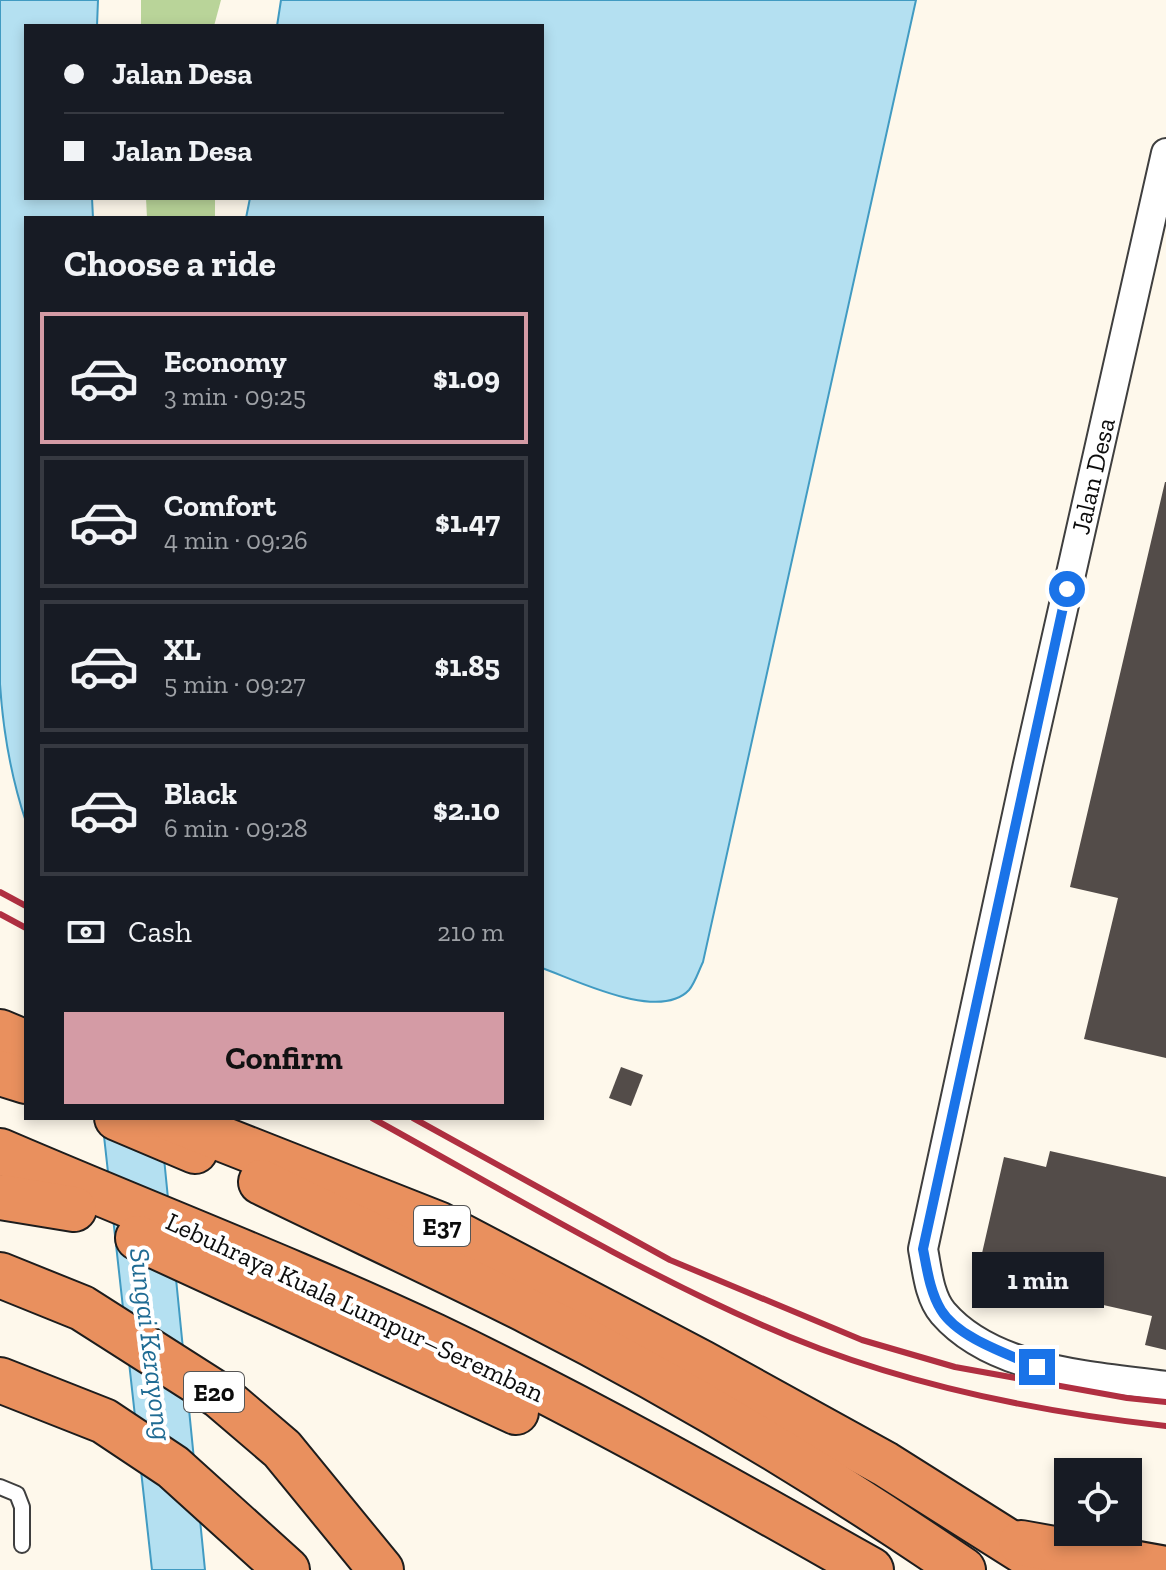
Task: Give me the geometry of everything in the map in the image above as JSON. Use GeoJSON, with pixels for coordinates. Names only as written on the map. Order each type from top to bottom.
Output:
{"type":"FeatureCollection","features":[{"type":"Feature","properties":{"kind":"highway"},"geometry":{"type":"LineString","coordinates":[[0,1032],[17,1066]]}},
{"type":"Feature","properties":{"kind":"highway","name":"E37"},"geometry":{"type":"LineString","coordinates":[[127,1120],[170,1129],[438,1224],[833,1435],[1007,1540]]}},
{"type":"Feature","properties":{"kind":"highway","name":"E37"},"geometry":{"type":"LineString","coordinates":[[170,1129],[594,1347],[790,1456],[963,1570]]}},
{"type":"Feature","properties":{"kind":"highway","name":"Lebuhraya Kuala Lumpur–Seremban"},"geometry":{"type":"LineString","coordinates":[[0,1151],[69,1198],[206,1235],[448,1344],[597,1420],[871,1570]]}},
{"type":"Feature","properties":{"kind":"highway"},"geometry":{"type":"LineString","coordinates":[[0,1178],[69,1198],[227,1279],[482,1394],[706,1510],[810,1570]]}},
{"type":"Feature","properties":{"kind":"highway"},"geometry":{"type":"LineString","coordinates":[[0,1197],[69,1198]]}},
{"type":"Feature","properties":{"kind":"highway","name":"E20"},"geometry":{"type":"LineString","coordinates":[[0,1275],[82,1308],[220,1396],[282,1449],[381,1570]]}},
{"type":"Feature","properties":{"kind":"highway"},"geometry":{"type":"LineString","coordinates":[[0,1380],[104,1421],[173,1467],[287,1570]]}},
{"type":"Feature","properties":{"kind":"highway"},"geometry":{"type":"LineString","coordinates":[[1007,1540],[1166,1569]]}},
{"type":"Feature","properties":{"kind":"highway"},"geometry":{"type":"LineString","coordinates":[[1007,1540],[1041,1570]]}},
{"type":"Feature","properties":{"kind":"highway"},"geometry":{"type":"LineString","coordinates":[[1007,1540],[1053,1570]]}},
{"type":"Feature","properties":{"kind":"street","name":"Jalan Desa"},"geometry":{"type":"LineString","coordinates":[[1166,156],[1031,750],[923,1249],[929,1281],[941,1311],[974,1339],[1037,1367],[1166,1386]]}},
{"type":"Feature","properties":{"kind":"lane"},"geometry":{"type":"LineString","coordinates":[[0,1487],[17,1494],[22,1507],[22,1545]]}},
{"type":"Feature","properties":{"kind":"green space"},"geometry":{"type":"Polygon","coordinates":[[[141,0],[221,0],[215,24],[141,24],[141,0]]]}},
{"type":"Feature","properties":{"kind":"green space"},"geometry":{"type":"Polygon","coordinates":[[[146,200],[215,200],[215,216],[147,216],[146,200]]]}},
{"type":"Feature","properties":{"kind":"water"},"geometry":{"type":"Polygon","coordinates":[[[0,0],[98,0],[97,24],[24,24],[24,200],[92,200],[93,216],[24,216],[24,815],[8,754],[0,684],[0,0]]]}},
{"type":"Feature","properties":{"kind":"water"},"geometry":{"type":"Polygon","coordinates":[[[281,0],[916,0],[703,962],[689,990],[675,999],[658,1002],[617,996],[544,969],[544,216],[246,216],[250,200],[544,200],[544,24],[277,24],[281,0]]]}},
{"type":"Feature","properties":{"kind":"water","name":"Sungai Kerayong"},"geometry":{"type":"Polygon","coordinates":[[[102,1120],[160,1120],[205,1570],[152,1570],[102,1120]]]}},
{"type":"Feature","properties":{"kind":"building"},"geometry":{"type":"Polygon","coordinates":[[[1165,482],[1166,1058],[1084,1039],[1118,898],[1070,887],[1165,482]]]}},
{"type":"Feature","properties":{"kind":"building"},"geometry":{"type":"Polygon","coordinates":[[[621,1067],[643,1075],[631,1106],[609,1098],[621,1067]]]}},
{"type":"Feature","properties":{"kind":"building"},"geometry":{"type":"Polygon","coordinates":[[[1050,1151],[1166,1177],[1166,1350],[1145,1345],[1152,1316],[1015,1285],[1018,1270],[980,1262],[1004,1157],[1046,1167],[1050,1151]]]}},
{"type":"Feature","properties":{"kind":"railway"},"geometry":{"type":"LineString","coordinates":[[0,892],[24,905]]}},
{"type":"Feature","properties":{"kind":"railway"},"geometry":{"type":"LineString","coordinates":[[0,914],[24,927]]}},
{"type":"Feature","properties":{"kind":"railway"},"geometry":{"type":"LineString","coordinates":[[376,1120],[663,1278],[810,1345],[859,1363],[960,1391],[1063,1412],[1166,1426]]}},
{"type":"Feature","properties":{"kind":"railway"},"geometry":{"type":"LineString","coordinates":[[417,1120],[670,1260],[862,1340],[955,1367],[1127,1398],[1166,1402]]}},
{"type":"Feature","properties":{"kind":"route"},"geometry":{"type":"LineString","coordinates":[[1037,1367],[974,1339],[941,1311],[929,1281],[923,1249],[1067,589]]}}]}
